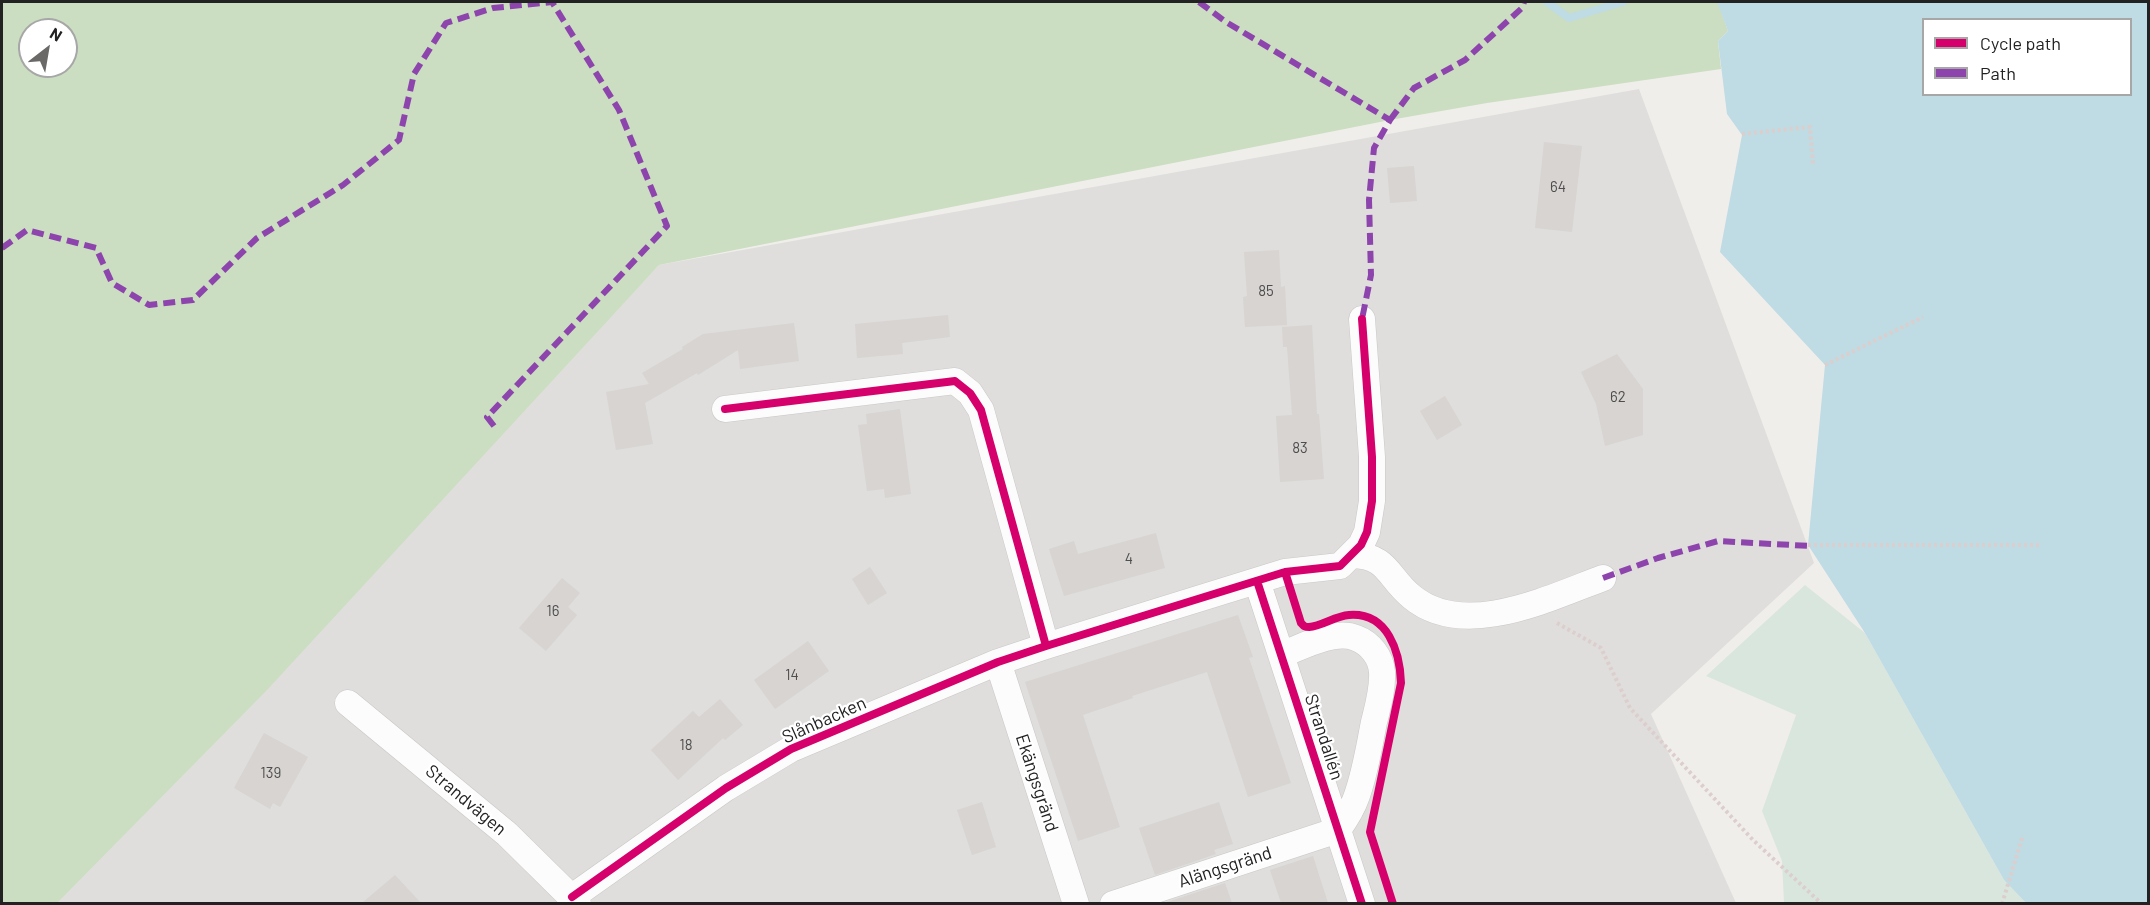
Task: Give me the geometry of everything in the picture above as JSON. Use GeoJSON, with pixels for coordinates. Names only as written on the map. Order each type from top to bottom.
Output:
{"type":"FeatureCollection","features":[{"type":"Feature","properties":{"kind":"street"},"geometry":{"type":"LineString","coordinates":[[1352,555],[1361,545],[1367,532],[1372,501],[1372,457],[1362,319]]}},
{"type":"Feature","properties":{"kind":"street"},"geometry":{"type":"LineString","coordinates":[[725,410],[955,381],[970,393],[981,410],[1046,646]]}},
{"type":"Feature","properties":{"kind":"street"},"geometry":{"type":"LineString","coordinates":[[1352,555],[1375,558],[1413,598],[1425,606],[1454,616],[1473,617],[1524,607],[1603,578]]}},
{"type":"Feature","properties":{"kind":"street","name":"Slånbacken"},"geometry":{"type":"LineString","coordinates":[[575,900],[726,788],[790,749],[998,662],[1285,572],[1340,566],[1352,555]]}},
{"type":"Feature","properties":{"kind":"street","name":"Strandallén"},"geometry":{"type":"LineString","coordinates":[[1257,581],[1362,903]]}},
{"type":"Feature","properties":{"kind":"street"},"geometry":{"type":"LineString","coordinates":[[1281,655],[1327,638],[1341,636],[1355,637],[1368,645],[1378,656],[1382,671],[1381,688],[1366,759],[1356,799],[1338,830]]}},
{"type":"Feature","properties":{"kind":"street","name":"Ekängsgränd"},"geometry":{"type":"LineString","coordinates":[[998,662],[1076,903]]}},
{"type":"Feature","properties":{"kind":"street","name":"Strandvägen"},"geometry":{"type":"LineString","coordinates":[[348,703],[507,834],[575,900]]}},
{"type":"Feature","properties":{"kind":"street","name":"Alängsgränd"},"geometry":{"type":"LineString","coordinates":[[1113,903],[1338,830]]}},
{"type":"Feature","properties":{"kind":"path"},"geometry":{"type":"LineString","coordinates":[[1742,134],[1810,127],[1814,165]]}},
{"type":"Feature","properties":{"kind":"path"},"geometry":{"type":"LineString","coordinates":[[1825,365],[1923,317]]}},
{"type":"Feature","properties":{"kind":"path"},"geometry":{"type":"LineString","coordinates":[[1808,545],[2039,545]]}},
{"type":"Feature","properties":{"kind":"path"},"geometry":{"type":"LineString","coordinates":[[1566,628],[1601,648],[1630,708],[1753,840],[1822,903]]}},
{"type":"Feature","properties":{"kind":"path"},"geometry":{"type":"LineString","coordinates":[[2002,903],[2023,835]]}},
{"type":"Feature","properties":{"kind":"shaded area"},"geometry":{"type":"Polygon","coordinates":[[[1639,89],[1814,563],[1651,714],[1736,903],[55,904],[659,265],[1639,89]]]}},
{"type":"Feature","properties":{"kind":"shaded area"},"geometry":{"type":"Polygon","coordinates":[[[1805,585],[1865,633],[2004,880],[2026,903],[1784,903],[1782,861],[1762,811],[1796,715],[1706,676],[1805,585]]]}},
{"type":"Feature","properties":{"kind":"green space"},"geometry":{"type":"Polygon","coordinates":[[[2,2],[1718,2],[1728,31],[1718,41],[1721,69],[1487,103],[1390,120],[659,265],[267,690],[57,903],[2,904],[2,2]]]}},
{"type":"Feature","properties":{"kind":"water"},"geometry":{"type":"Polygon","coordinates":[[[1717,2],[2148,2],[2148,903],[2026,903],[2004,880],[1865,633],[1808,545],[1825,365],[1720,252],[1742,135],[1727,114],[1718,41],[1728,31],[1717,2]]]}},
{"type":"Feature","properties":{"kind":"building"},"geometry":{"type":"Polygon","coordinates":[[[1544,142],[1582,146],[1572,232],[1535,228],[1544,142]]]}},
{"type":"Feature","properties":{"kind":"building"},"geometry":{"type":"Polygon","coordinates":[[[1414,166],[1417,201],[1390,203],[1387,168],[1414,166]]]}},
{"type":"Feature","properties":{"kind":"building"},"geometry":{"type":"Polygon","coordinates":[[[1279,250],[1281,287],[1285,286],[1287,325],[1245,327],[1243,297],[1247,296],[1244,252],[1279,250]]]}},
{"type":"Feature","properties":{"kind":"building"},"geometry":{"type":"Polygon","coordinates":[[[948,315],[950,337],[902,343],[903,354],[857,358],[855,324],[948,315]]]}},
{"type":"Feature","properties":{"kind":"building"},"geometry":{"type":"Polygon","coordinates":[[[794,323],[799,361],[740,369],[738,350],[698,375],[697,373],[645,403],[653,444],[616,450],[606,392],[649,384],[642,373],[683,349],[682,347],[703,334],[794,323]]]}},
{"type":"Feature","properties":{"kind":"building"},"geometry":{"type":"Polygon","coordinates":[[[1312,325],[1317,414],[1319,414],[1324,479],[1280,482],[1276,416],[1292,415],[1287,347],[1283,347],[1282,327],[1312,325]]]}},
{"type":"Feature","properties":{"kind":"building"},"geometry":{"type":"Polygon","coordinates":[[[1617,354],[1643,389],[1643,435],[1605,446],[1596,404],[1581,372],[1617,354]]]}},
{"type":"Feature","properties":{"kind":"building"},"geometry":{"type":"Polygon","coordinates":[[[1445,396],[1462,425],[1437,440],[1420,411],[1445,396]]]}},
{"type":"Feature","properties":{"kind":"building"},"geometry":{"type":"Polygon","coordinates":[[[900,409],[911,494],[885,498],[884,489],[867,491],[858,425],[867,424],[866,414],[900,409]]]}},
{"type":"Feature","properties":{"kind":"building"},"geometry":{"type":"Polygon","coordinates":[[[1156,533],[1165,568],[1064,596],[1049,549],[1074,541],[1078,554],[1156,533]]]}},
{"type":"Feature","properties":{"kind":"building"},"geometry":{"type":"Polygon","coordinates":[[[870,567],[887,593],[868,605],[852,579],[870,567]]]}},
{"type":"Feature","properties":{"kind":"building"},"geometry":{"type":"Polygon","coordinates":[[[562,578],[580,593],[568,607],[577,615],[546,651],[519,628],[562,578]]]}},
{"type":"Feature","properties":{"kind":"building"},"geometry":{"type":"Polygon","coordinates":[[[1238,615],[1253,657],[1249,658],[1291,783],[1248,797],[1207,672],[1132,696],[1133,698],[1083,715],[1120,827],[1078,841],[1025,682],[1238,615]]]}},
{"type":"Feature","properties":{"kind":"building"},"geometry":{"type":"Polygon","coordinates":[[[808,641],[829,671],[775,709],[754,680],[808,641]]]}},
{"type":"Feature","properties":{"kind":"building"},"geometry":{"type":"Polygon","coordinates":[[[720,699],[743,725],[725,740],[723,738],[678,780],[651,750],[693,711],[699,717],[720,699]]]}},
{"type":"Feature","properties":{"kind":"building"},"geometry":{"type":"Polygon","coordinates":[[[264,733],[308,757],[280,807],[273,803],[270,809],[234,788],[264,733]]]}},
{"type":"Feature","properties":{"kind":"building"},"geometry":{"type":"Polygon","coordinates":[[[982,802],[996,847],[972,855],[957,810],[982,802]]]}},
{"type":"Feature","properties":{"kind":"building"},"geometry":{"type":"Polygon","coordinates":[[[1219,802],[1233,844],[1214,850],[1216,854],[1155,875],[1139,828],[1219,802]]]}},
{"type":"Feature","properties":{"kind":"building"},"geometry":{"type":"Polygon","coordinates":[[[1313,856],[1328,903],[1281,903],[1270,870],[1313,856]]]}},
{"type":"Feature","properties":{"kind":"building"},"geometry":{"type":"Polygon","coordinates":[[[395,875],[421,903],[362,903],[395,875]]]}},
{"type":"Feature","properties":{"kind":"building"},"geometry":{"type":"Polygon","coordinates":[[[1225,883],[1232,903],[1164,903],[1225,883]]]}},
{"type":"Feature","properties":{"kind":"waterway"},"geometry":{"type":"LineString","coordinates":[[1547,2],[1569,18],[1623,2]]}},
{"type":"Feature","properties":{"kind":"marked path"},"geometry":{"type":"LineString","coordinates":[[2,248],[27,230],[96,248],[112,283],[149,305],[193,300],[257,238],[343,185],[399,140],[414,74],[446,23],[493,8],[552,2]]}},
{"type":"Feature","properties":{"kind":"marked path"},"geometry":{"type":"LineString","coordinates":[[494,426],[487,417],[667,226],[619,110],[552,2]]}},
{"type":"Feature","properties":{"kind":"marked path"},"geometry":{"type":"LineString","coordinates":[[1199,2],[1226,22],[1390,120],[1374,148],[1369,200],[1371,275],[1362,319]]}},
{"type":"Feature","properties":{"kind":"marked path"},"geometry":{"type":"LineString","coordinates":[[1390,120],[1414,88],[1465,60],[1522,8],[1524,2]]}},
{"type":"Feature","properties":{"kind":"marked path"},"geometry":{"type":"LineString","coordinates":[[1603,578],[1658,558],[1718,541],[1810,546]]}},
{"type":"Feature","properties":{"kind":"cycle path"},"geometry":{"type":"LineString","coordinates":[[572,897],[726,788],[791,749],[998,662],[1285,572],[1340,566],[1361,545],[1367,532],[1372,501],[1372,457],[1362,319]]}},
{"type":"Feature","properties":{"kind":"cycle path"},"geometry":{"type":"LineString","coordinates":[[725,409],[955,381],[970,393],[981,410],[1046,646]]}},
{"type":"Feature","properties":{"kind":"cycle path"},"geometry":{"type":"LineString","coordinates":[[1285,572],[1301,623],[1304,626],[1314,626],[1349,615],[1362,616],[1382,627],[1389,636],[1398,659],[1401,683],[1370,832],[1393,904]]}},
{"type":"Feature","properties":{"kind":"cycle path"},"geometry":{"type":"LineString","coordinates":[[1257,581],[1362,904]]}}]}
